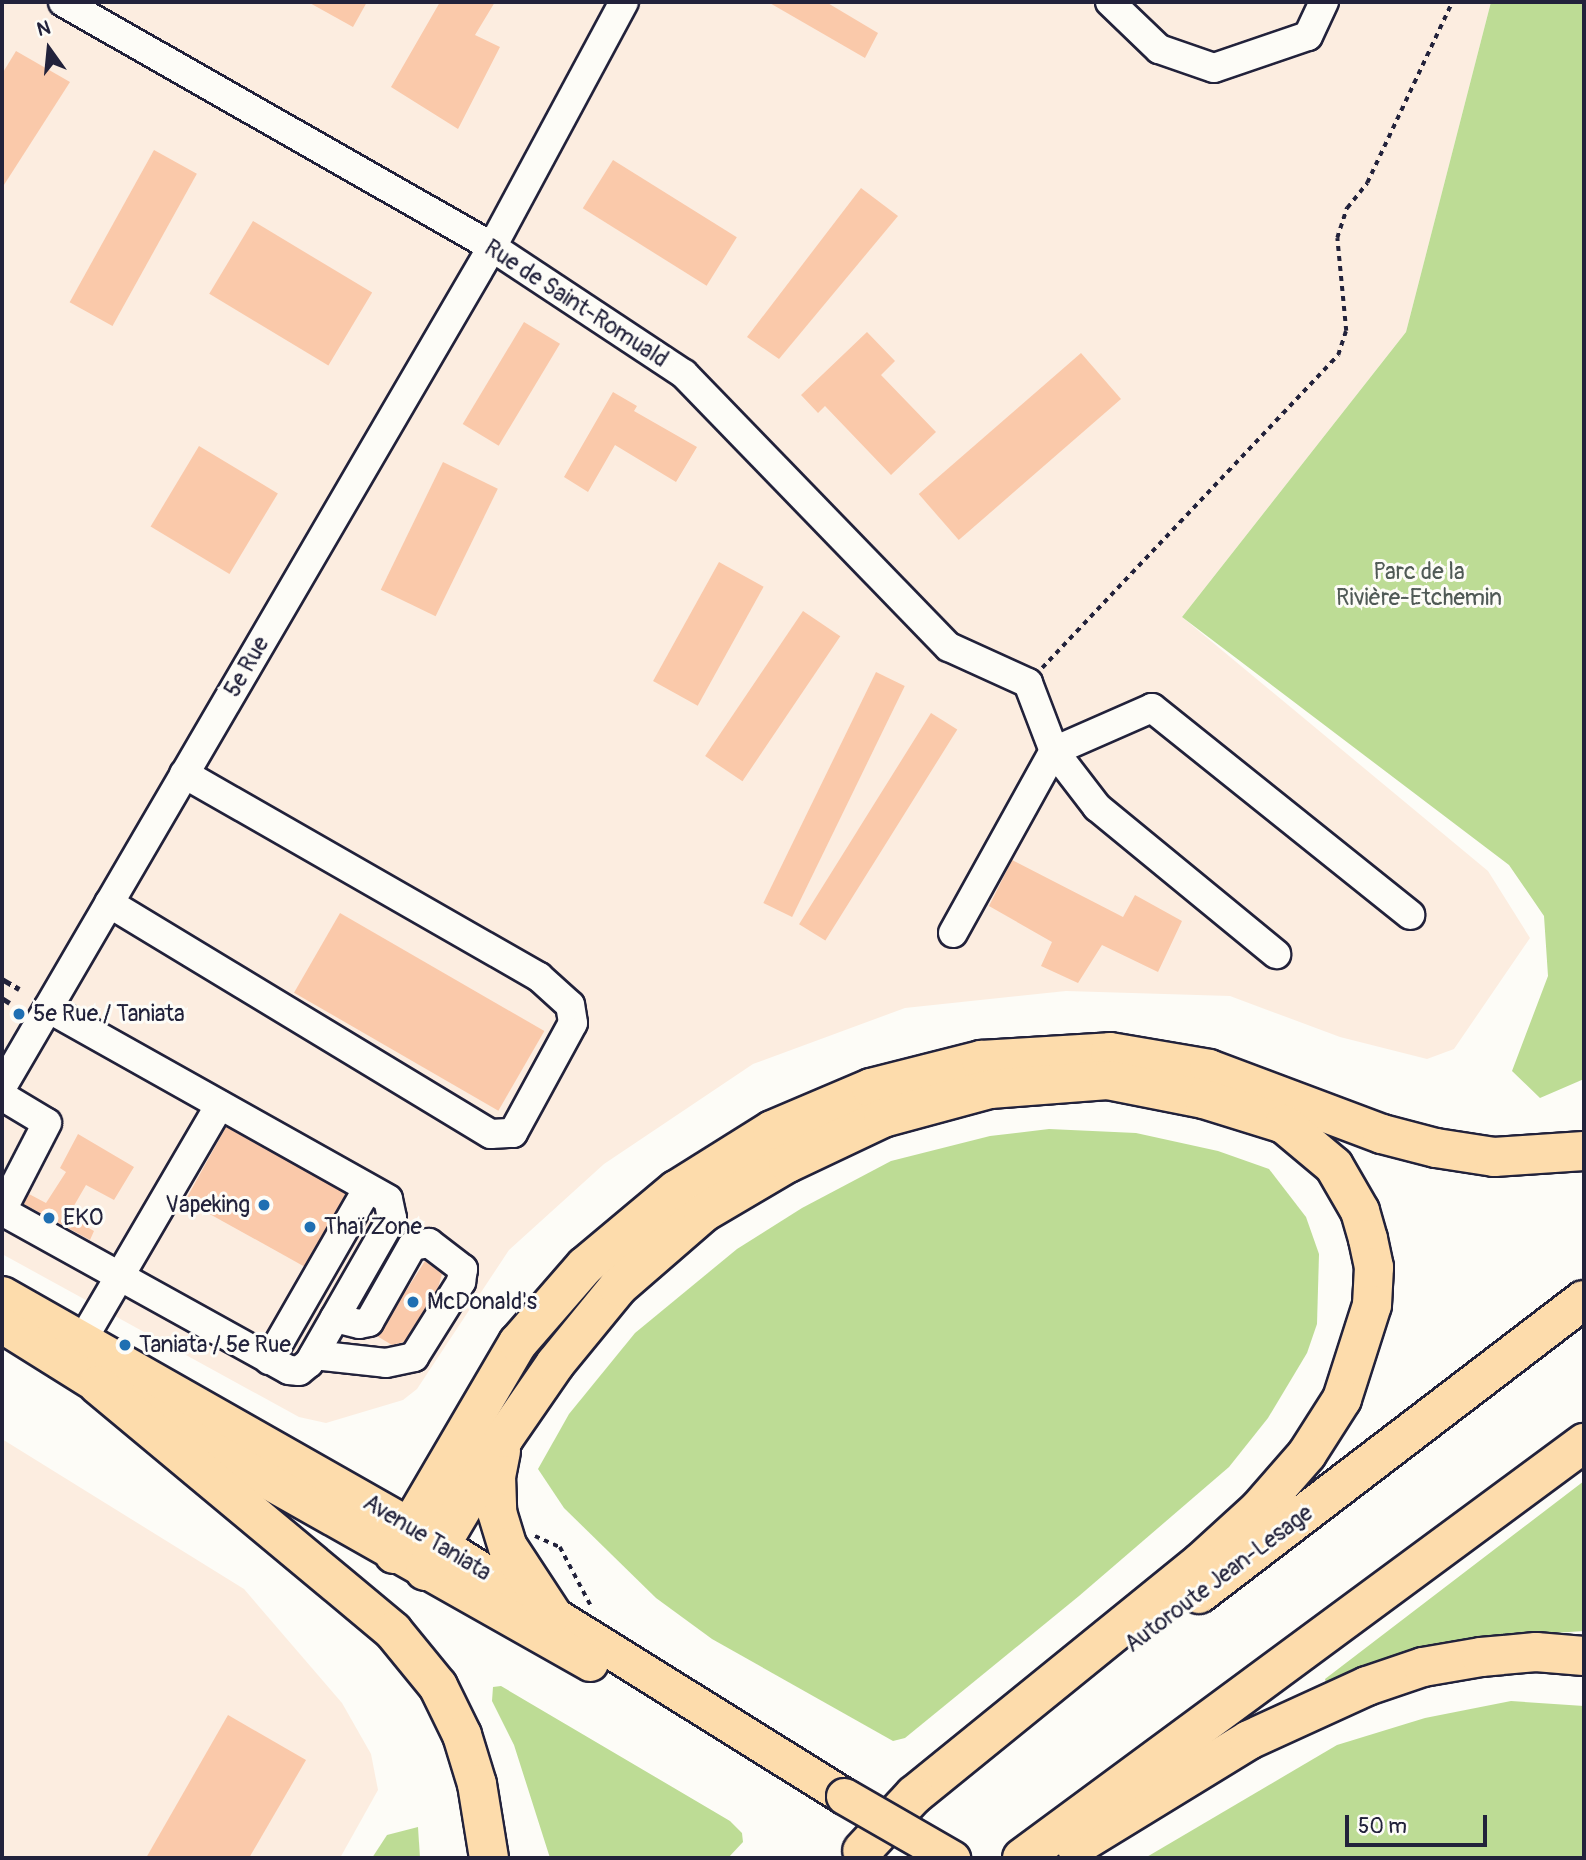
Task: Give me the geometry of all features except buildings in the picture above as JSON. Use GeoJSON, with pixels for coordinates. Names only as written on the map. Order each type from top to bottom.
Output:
{"type":"FeatureCollection","features":[{"type":"Feature","properties":{"kind":"highway"},"geometry":{"type":"LineString","coordinates":[[417,1549],[518,1343],[585,1266],[676,1190],[772,1130],[872,1088],[981,1060],[1110,1052],[1209,1069],[1382,1134],[1437,1148],[1494,1157],[1584,1152]]}},
{"type":"Feature","properties":{"kind":"highway"},"geometry":{"type":"LineString","coordinates":[[417,1549],[504,1438],[555,1364],[618,1287],[703,1213],[788,1163],[883,1118],[990,1089],[1108,1080],[1204,1100],[1284,1124],[1335,1166],[1360,1212],[1368,1239],[1374,1268],[1372,1305],[1342,1399],[1307,1454],[1259,1509],[1210,1553],[914,1795],[857,1855]]}},
{"type":"Feature","properties":{"kind":"highway","name":"Autoroute Jean-Lesage"},"geometry":{"type":"LineString","coordinates":[[857,1855],[1584,1300]]}},
{"type":"Feature","properties":{"kind":"highway"},"geometry":{"type":"LineString","coordinates":[[98,1385],[393,1631],[438,1686],[462,1735],[477,1784],[489,1858]]}},
{"type":"Feature","properties":{"kind":"highway"},"geometry":{"type":"LineString","coordinates":[[504,1438],[496,1476],[497,1512],[508,1547],[552,1614]]}},
{"type":"Feature","properties":{"kind":"highway"},"geometry":{"type":"LineString","coordinates":[[1022,1858],[1584,1443]]}},
{"type":"Feature","properties":{"kind":"highway"},"geometry":{"type":"LineString","coordinates":[[1056,1858],[1249,1740],[1367,1686],[1423,1667],[1481,1657],[1536,1653],[1584,1656]]}},
{"type":"Feature","properties":{"kind":"main road","name":"Avenue Taniata"},"geometry":{"type":"LineString","coordinates":[[2,1294],[83,1339],[417,1549],[952,1858]]}},
{"type":"Feature","properties":{"kind":"main road","name":"Avenue Taniata"},"geometry":{"type":"LineString","coordinates":[[2,1325],[98,1385],[417,1549],[552,1614],[844,1796]]}},
{"type":"Feature","properties":{"kind":"street","name":"Rue de Saint-Romuald"},"geometry":{"type":"LineString","coordinates":[[63,2],[492,247],[684,374],[949,647],[1028,683]]}},
{"type":"Feature","properties":{"kind":"street","name":"5e Rue"},"geometry":{"type":"LineString","coordinates":[[2,1087],[492,247],[624,2]]}},
{"type":"Feature","properties":{"kind":"street"},"geometry":{"type":"LineString","coordinates":[[1110,2],[1159,50],[1214,68],[1308,36],[1324,2]]}},
{"type":"Feature","properties":{"kind":"street"},"geometry":{"type":"LineString","coordinates":[[1028,683],[1054,751],[1097,807],[1276,954]]}},
{"type":"Feature","properties":{"kind":"street"},"geometry":{"type":"LineString","coordinates":[[953,933],[1054,751],[1152,708],[1410,915]]}},
{"type":"Feature","properties":{"kind":"street"},"geometry":{"type":"LineString","coordinates":[[109,903],[491,1134],[513,1133],[573,1023],[570,1006],[540,977],[184,774]]}},
{"type":"Feature","properties":{"kind":"street"},"geometry":{"type":"LineString","coordinates":[[2,1096],[47,1123],[2,1211],[269,1360],[299,1371],[314,1356],[392,1218],[388,1199],[48,1008]]}},
{"type":"Feature","properties":{"kind":"street"},"geometry":{"type":"LineString","coordinates":[[83,1339],[220,1105]]}},
{"type":"Feature","properties":{"kind":"street"},"geometry":{"type":"LineString","coordinates":[[269,1360],[368,1188]]}},
{"type":"Feature","properties":{"kind":"street"},"geometry":{"type":"LineString","coordinates":[[314,1356],[386,1363],[414,1357],[461,1282],[463,1269],[429,1243],[412,1246],[369,1322],[359,1325],[335,1318]]}},
{"type":"Feature","properties":{"kind":"path"},"geometry":{"type":"LineString","coordinates":[[1028,683],[1338,355],[1346,331],[1337,238],[1343,218],[1367,183],[1452,2]]}},
{"type":"Feature","properties":{"kind":"shaded area"},"geometry":{"type":"Polygon","coordinates":[[[2,2],[1491,2],[1406,332],[1182,617],[1488,871],[1530,938],[1454,1049],[1427,1059],[1340,1037],[1230,996],[1066,991],[905,1008],[753,1064],[604,1164],[509,1250],[417,1389],[403,1400],[326,1423],[299,1417],[2,1254],[2,2]]]}},
{"type":"Feature","properties":{"kind":"shaded area"},"geometry":{"type":"Polygon","coordinates":[[[2,1439],[244,1589],[342,1703],[371,1754],[378,1790],[340,1858],[2,1858],[2,1439]]]}},
{"type":"Feature","properties":{"kind":"green space","name":"Parc de la Rivière-Etchemin"},"geometry":{"type":"Polygon","coordinates":[[[1491,2],[1584,2],[1584,1079],[1540,1098],[1512,1071],[1548,976],[1544,916],[1509,865],[1182,617],[1406,332],[1491,2]]]}},
{"type":"Feature","properties":{"kind":"green space"},"geometry":{"type":"Polygon","coordinates":[[[1049,1129],[1136,1133],[1218,1151],[1269,1169],[1306,1217],[1319,1254],[1317,1324],[1307,1353],[1268,1418],[1229,1467],[1079,1596],[905,1738],[893,1741],[712,1639],[656,1598],[564,1508],[538,1469],[569,1414],[635,1333],[737,1249],[802,1208],[891,1161],[990,1136],[1049,1129]]]}},
{"type":"Feature","properties":{"kind":"green space"},"geometry":{"type":"Polygon","coordinates":[[[1584,1481],[1584,1631],[1476,1638],[1326,1683],[1325,1679],[1584,1481]]]}},
{"type":"Feature","properties":{"kind":"green space"},"geometry":{"type":"Polygon","coordinates":[[[501,1686],[730,1821],[742,1833],[743,1842],[728,1858],[550,1858],[514,1745],[492,1701],[493,1687],[501,1686]]]}},
{"type":"Feature","properties":{"kind":"green space"},"geometry":{"type":"Polygon","coordinates":[[[1511,1701],[1584,1706],[1584,1858],[1145,1858],[1337,1745],[1425,1718],[1511,1701]]]}},
{"type":"Feature","properties":{"kind":"green space"},"geometry":{"type":"Polygon","coordinates":[[[418,1827],[420,1858],[372,1858],[387,1835],[418,1827]]]}},
{"type":"Feature","properties":{"kind":"railway"},"geometry":{"type":"LineString","coordinates":[[2,979],[19,989]]}},
{"type":"Feature","properties":{"kind":"railway"},"geometry":{"type":"LineString","coordinates":[[2,998],[10,1003]]}},
{"type":"Feature","properties":{"kind":"place","name":"5e Rue / Taniata"},"geometry":{"type":"Point","coordinates":[19,1014]}},
{"type":"Feature","properties":{"kind":"place","name":"Vapeking"},"geometry":{"type":"Point","coordinates":[264,1205]}},
{"type":"Feature","properties":{"kind":"place","name":"EKO"},"geometry":{"type":"Point","coordinates":[49,1218]}},
{"type":"Feature","properties":{"kind":"place","name":"Thaï Zone"},"geometry":{"type":"Point","coordinates":[310,1227]}},
{"type":"Feature","properties":{"kind":"place","name":"McDonald's"},"geometry":{"type":"Point","coordinates":[413,1302]}},
{"type":"Feature","properties":{"kind":"place","name":"Taniata / 5e Rue"},"geometry":{"type":"Point","coordinates":[125,1345]}}]}
